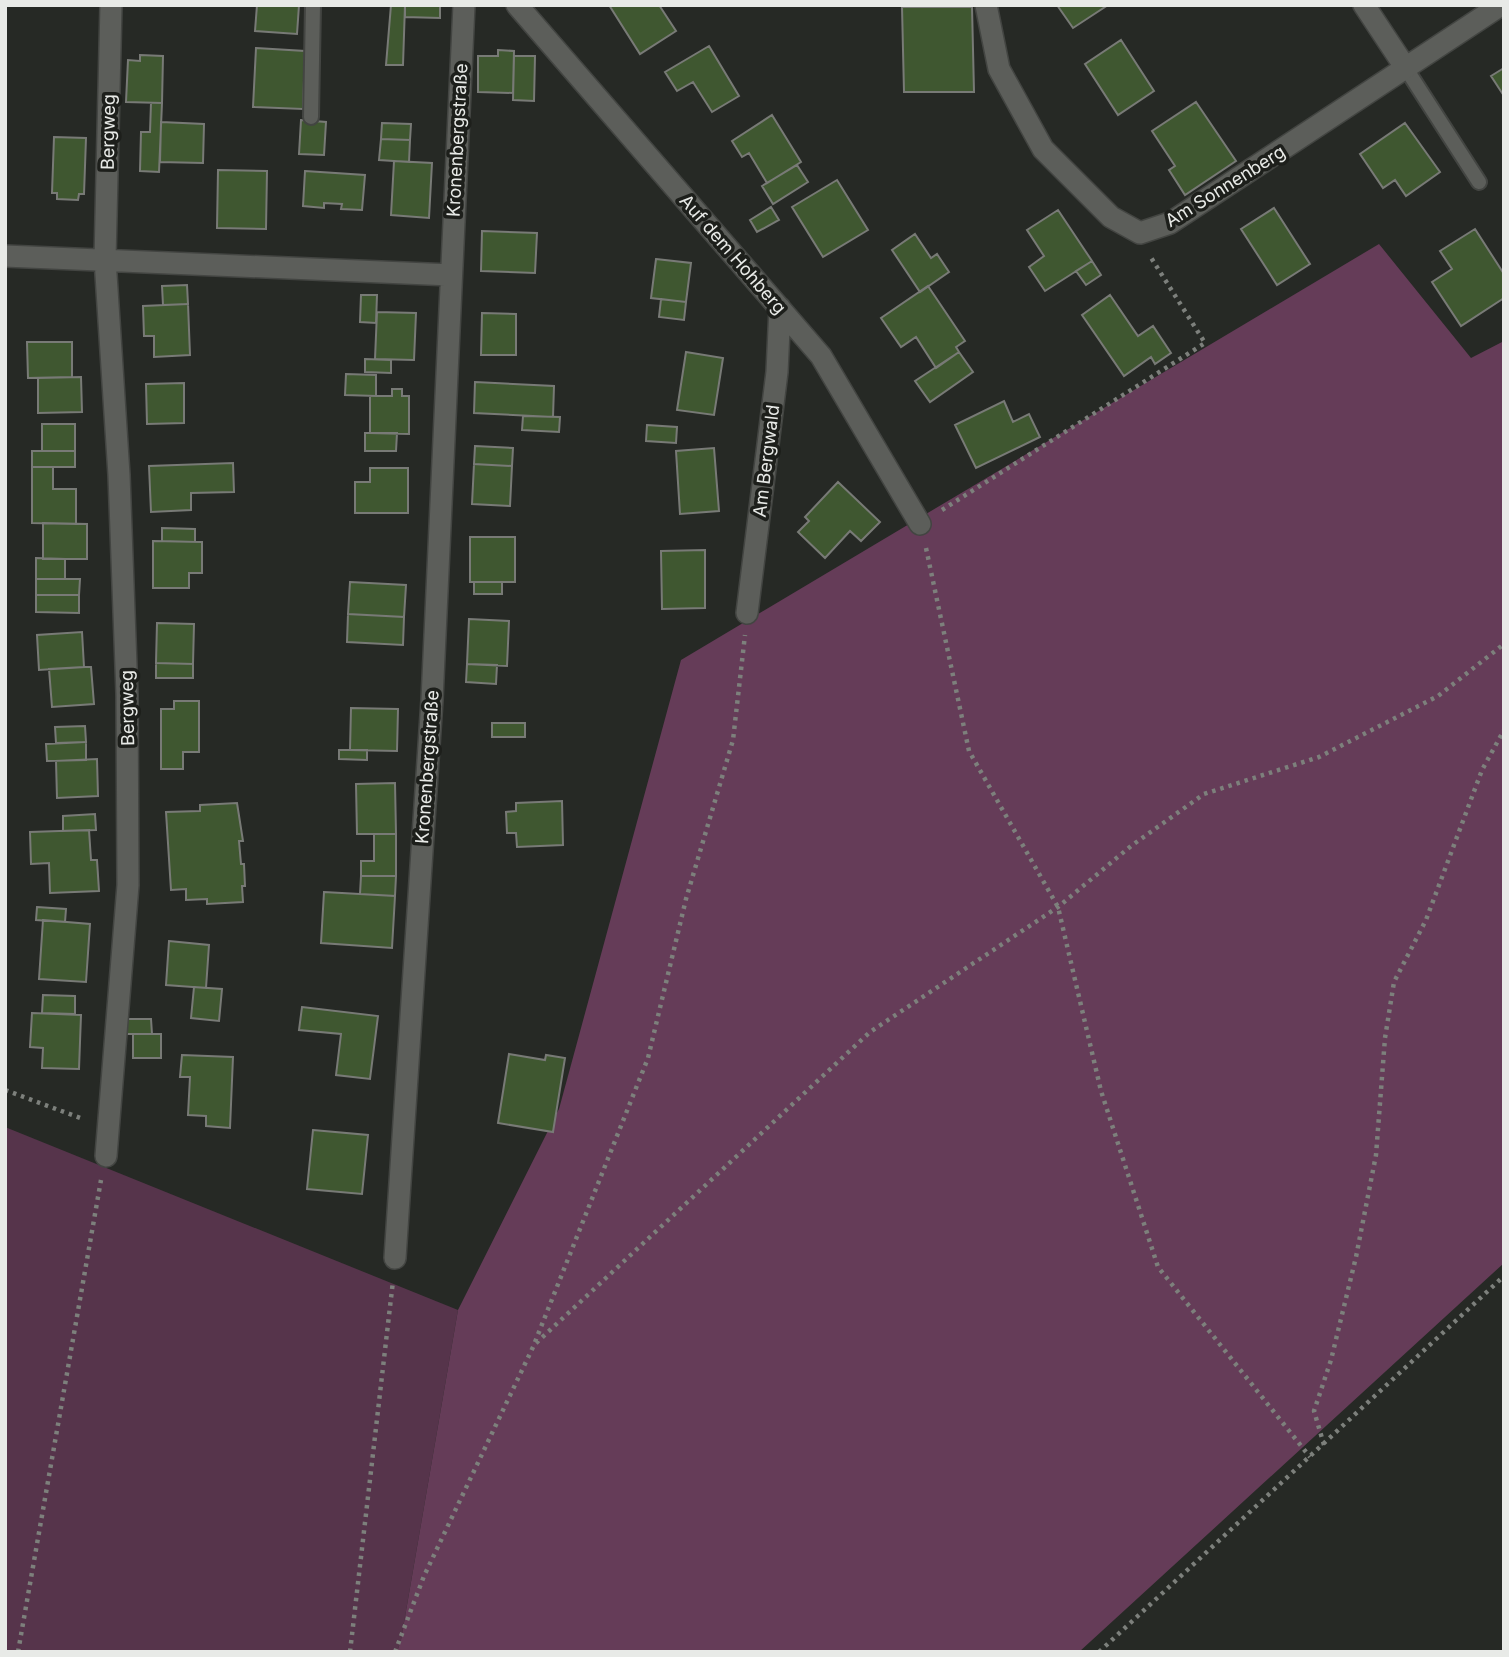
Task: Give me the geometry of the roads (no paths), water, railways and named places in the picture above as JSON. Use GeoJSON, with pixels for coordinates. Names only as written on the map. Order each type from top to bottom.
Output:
{"type":"FeatureCollection","features":[{"type":"Feature","properties":{"kind":"street","name":"Bergweg"},"geometry":{"type":"LineString","coordinates":[[106,1156],[128,886],[128,735],[119,475],[105,259],[111,5]]}},
{"type":"Feature","properties":{"kind":"street","name":"Kronenbergstraße"},"geometry":{"type":"LineString","coordinates":[[395,1258],[432,700],[464,5]]}},
{"type":"Feature","properties":{"kind":"street","name":"Auf dem Hohberg"},"geometry":{"type":"LineString","coordinates":[[517,5],[821,356],[920,524]]}},
{"type":"Feature","properties":{"kind":"street","name":"Am Sonnenberg"},"geometry":{"type":"LineString","coordinates":[[986,5],[999,69],[1043,149],[1111,216],[1140,233],[1170,223],[1501,5]]}},
{"type":"Feature","properties":{"kind":"street"},"geometry":{"type":"LineString","coordinates":[[1364,5],[1405,67]]}},
{"type":"Feature","properties":{"kind":"street"},"geometry":{"type":"LineString","coordinates":[[5,256],[451,275]]}},
{"type":"Feature","properties":{"kind":"street","name":"Am Bergwald"},"geometry":{"type":"LineString","coordinates":[[747,613],[777,372],[780,308]]}},
{"type":"Feature","properties":{"kind":"lane"},"geometry":{"type":"LineString","coordinates":[[311,117],[313,5]]}},
{"type":"Feature","properties":{"kind":"lane"},"geometry":{"type":"LineString","coordinates":[[1405,67],[1479,182]]}}]}
